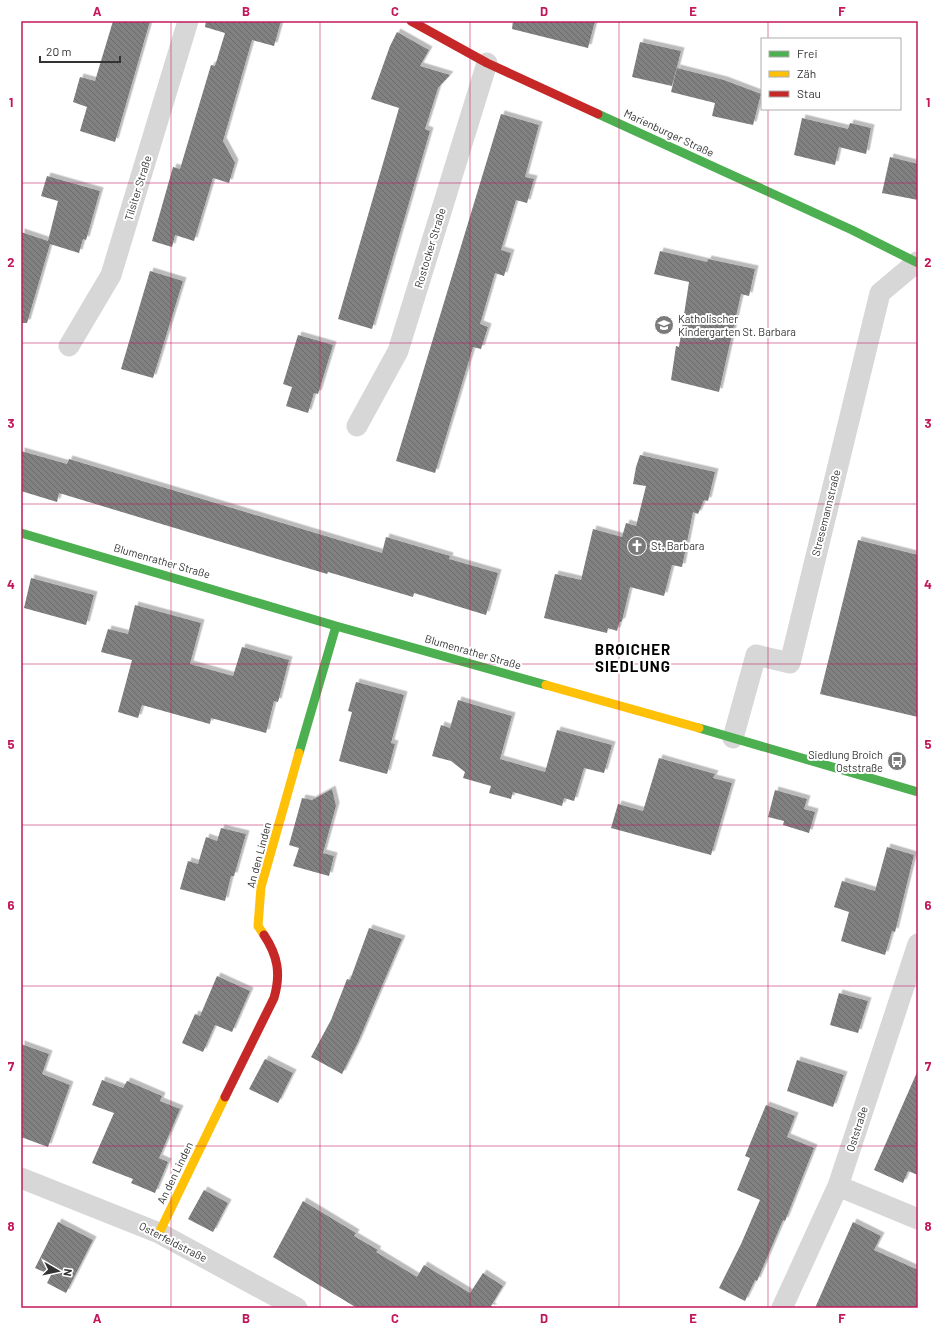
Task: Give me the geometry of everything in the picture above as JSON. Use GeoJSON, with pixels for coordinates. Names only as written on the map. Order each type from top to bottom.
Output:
{"type":"FeatureCollection","features":[{"type":"Feature","properties":{"kind":"street","name":"Tilsiter Straße"},"geometry":{"type":"LineString","coordinates":[[69,346],[111,275],[188,21]]}},
{"type":"Feature","properties":{"kind":"street","name":"Marienburger Straße"},"geometry":{"type":"LineString","coordinates":[[411,21],[487,63],[852,230],[917,262]]}},
{"type":"Feature","properties":{"kind":"street","name":"Rostocker Straße"},"geometry":{"type":"LineString","coordinates":[[357,426],[398,351],[487,63]]}},
{"type":"Feature","properties":{"kind":"street","name":"Stresemannstraße"},"geometry":{"type":"LineString","coordinates":[[733,738],[756,655],[790,663],[880,293],[917,262]]}},
{"type":"Feature","properties":{"kind":"street","name":"Blumenrather Straße"},"geometry":{"type":"LineString","coordinates":[[21,533],[336,626],[918,792]]}},
{"type":"Feature","properties":{"kind":"street","name":"An den Linden"},"geometry":{"type":"LineString","coordinates":[[159,1233],[274,998],[279,981],[274,950],[258,926],[261,886],[336,626]]}},
{"type":"Feature","properties":{"kind":"street","name":"Oststraße"},"geometry":{"type":"LineString","coordinates":[[782,1308],[838,1186],[918,944]]}},
{"type":"Feature","properties":{"kind":"street","name":"Osterfeldstraße"},"geometry":{"type":"LineString","coordinates":[[21,1178],[159,1233],[297,1308]]}},
{"type":"Feature","properties":{"kind":"street"},"geometry":{"type":"LineString","coordinates":[[838,1186],[918,1219]]}},
{"type":"Feature","properties":{"kind":"building"},"geometry":{"type":"Polygon","coordinates":[[[113,21],[150,21],[115,142],[80,131],[87,107],[73,102],[80,77],[95,81],[113,21]]]}},
{"type":"Feature","properties":{"kind":"building"},"geometry":{"type":"Polygon","coordinates":[[[206,21],[281,21],[274,46],[252,40],[223,141],[235,163],[229,183],[213,178],[194,241],[175,235],[172,247],[152,241],[173,167],[180,169],[211,65],[215,66],[225,33],[205,27],[206,21]]]}},
{"type":"Feature","properties":{"kind":"building"},"geometry":{"type":"Polygon","coordinates":[[[513,21],[595,21],[588,48],[512,29],[513,21]]]}},
{"type":"Feature","properties":{"kind":"building"},"geometry":{"type":"Polygon","coordinates":[[[397,32],[429,50],[420,66],[450,75],[438,88],[425,129],[430,131],[372,329],[338,319],[399,108],[371,99],[390,46],[397,32]]]}},
{"type":"Feature","properties":{"kind":"building"},"geometry":{"type":"Polygon","coordinates":[[[640,42],[681,51],[672,86],[632,77],[640,42]]]}},
{"type":"Feature","properties":{"kind":"building"},"geometry":{"type":"Polygon","coordinates":[[[677,68],[724,80],[761,94],[753,125],[712,116],[715,103],[671,92],[677,68]]]}},
{"type":"Feature","properties":{"kind":"building"},"geometry":{"type":"Polygon","coordinates":[[[501,114],[539,125],[525,177],[534,179],[527,203],[516,200],[501,250],[511,253],[504,276],[495,273],[480,324],[488,327],[481,349],[473,347],[435,473],[396,461],[501,114]]]}},
{"type":"Feature","properties":{"kind":"building"},"geometry":{"type":"Polygon","coordinates":[[[802,118],[848,129],[850,123],[871,128],[866,154],[839,147],[835,165],[794,155],[802,118]]]}},
{"type":"Feature","properties":{"kind":"building"},"geometry":{"type":"Polygon","coordinates":[[[890,157],[918,164],[918,200],[882,193],[890,157]]]}},
{"type":"Feature","properties":{"kind":"building"},"geometry":{"type":"Polygon","coordinates":[[[47,176],[100,191],[86,240],[83,239],[79,253],[50,244],[27,323],[21,323],[21,232],[48,241],[58,201],[41,196],[47,176]]]}},
{"type":"Feature","properties":{"kind":"building"},"geometry":{"type":"Polygon","coordinates":[[[660,251],[707,262],[708,259],[755,269],[749,296],[741,294],[719,392],[671,380],[676,346],[679,347],[689,282],[654,274],[660,251]]]}},
{"type":"Feature","properties":{"kind":"building"},"geometry":{"type":"Polygon","coordinates":[[[150,271],[183,281],[153,378],[121,369],[150,271]]]}},
{"type":"Feature","properties":{"kind":"building"},"geometry":{"type":"Polygon","coordinates":[[[298,335],[333,345],[318,394],[314,393],[308,413],[286,406],[292,387],[283,384],[298,335]]]}},
{"type":"Feature","properties":{"kind":"building"},"geometry":{"type":"Polygon","coordinates":[[[21,451],[67,464],[69,459],[382,553],[386,537],[450,556],[449,559],[498,573],[486,615],[414,593],[413,597],[328,572],[327,574],[59,493],[57,502],[21,491],[21,451]]]}},
{"type":"Feature","properties":{"kind":"building","name":"St. Barbara"},"geometry":{"type":"Polygon","coordinates":[[[640,455],[715,472],[708,501],[704,500],[698,514],[693,512],[682,567],[672,565],[664,596],[630,587],[622,621],[619,623],[617,631],[608,628],[607,633],[544,618],[555,574],[581,580],[593,529],[622,537],[626,523],[636,526],[646,486],[633,484],[640,455]]]}},
{"type":"Feature","properties":{"kind":"building"},"geometry":{"type":"Polygon","coordinates":[[[858,540],[918,555],[918,717],[820,694],[858,540]]]}},
{"type":"Feature","properties":{"kind":"building"},"geometry":{"type":"Polygon","coordinates":[[[31,578],[94,595],[86,625],[24,608],[31,578]]]}},
{"type":"Feature","properties":{"kind":"building"},"geometry":{"type":"Polygon","coordinates":[[[135,605],[201,623],[190,664],[233,676],[242,647],[289,660],[278,702],[274,701],[266,733],[211,718],[210,724],[142,705],[138,718],[118,712],[132,660],[101,652],[108,629],[128,634],[135,605]]]}},
{"type":"Feature","properties":{"kind":"building"},"geometry":{"type":"Polygon","coordinates":[[[356,682],[404,695],[391,743],[395,744],[387,774],[339,761],[352,712],[348,711],[356,682]]]}},
{"type":"Feature","properties":{"kind":"building"},"geometry":{"type":"Polygon","coordinates":[[[458,700],[512,716],[500,759],[545,772],[557,730],[612,745],[604,773],[584,768],[574,801],[564,798],[562,806],[513,792],[511,799],[489,793],[491,786],[463,778],[465,772],[451,761],[432,756],[441,725],[450,728],[458,700]]]}},
{"type":"Feature","properties":{"kind":"building"},"geometry":{"type":"Polygon","coordinates":[[[659,758],[715,774],[713,778],[732,783],[711,855],[611,828],[618,804],[643,811],[659,758]]]}},
{"type":"Feature","properties":{"kind":"building"},"geometry":{"type":"Polygon","coordinates":[[[332,789],[336,806],[323,853],[334,856],[329,876],[293,866],[299,848],[289,845],[302,798],[312,800],[332,789]]]}},
{"type":"Feature","properties":{"kind":"building"},"geometry":{"type":"Polygon","coordinates":[[[775,790],[807,799],[804,809],[815,812],[809,833],[783,825],[784,821],[768,817],[775,790]]]}},
{"type":"Feature","properties":{"kind":"building"},"geometry":{"type":"Polygon","coordinates":[[[221,828],[246,834],[234,876],[231,876],[225,901],[180,889],[188,861],[198,864],[206,837],[217,841],[221,828]]]}},
{"type":"Feature","properties":{"kind":"building"},"geometry":{"type":"Polygon","coordinates":[[[887,847],[914,855],[895,932],[892,931],[885,955],[841,941],[849,912],[834,907],[842,881],[875,891],[887,847]]]}},
{"type":"Feature","properties":{"kind":"building"},"geometry":{"type":"Polygon","coordinates":[[[369,928],[402,939],[358,1042],[342,1074],[311,1057],[331,1020],[347,979],[350,980],[369,928]]]}},
{"type":"Feature","properties":{"kind":"building"},"geometry":{"type":"Polygon","coordinates":[[[217,976],[250,991],[232,1032],[215,1025],[203,1052],[182,1043],[195,1014],[200,1016],[217,976]]]}},
{"type":"Feature","properties":{"kind":"building"},"geometry":{"type":"Polygon","coordinates":[[[839,993],[868,1001],[858,1033],[830,1025],[839,993]]]}},
{"type":"Feature","properties":{"kind":"building"},"geometry":{"type":"Polygon","coordinates":[[[21,1044],[49,1054],[42,1074],[70,1085],[48,1147],[21,1137],[21,1044]]]}},
{"type":"Feature","properties":{"kind":"building"},"geometry":{"type":"Polygon","coordinates":[[[265,1059],[293,1073],[278,1103],[249,1089],[265,1059]]]}},
{"type":"Feature","properties":{"kind":"building"},"geometry":{"type":"Polygon","coordinates":[[[797,1060],[844,1075],[833,1107],[787,1091],[797,1060]]]}},
{"type":"Feature","properties":{"kind":"building"},"geometry":{"type":"Polygon","coordinates":[[[918,1070],[918,1175],[908,1171],[903,1183],[874,1170],[918,1070]]]}},
{"type":"Feature","properties":{"kind":"building"},"geometry":{"type":"Polygon","coordinates":[[[102,1080],[123,1088],[127,1081],[162,1096],[160,1101],[180,1109],[159,1158],[168,1162],[155,1193],[131,1183],[133,1179],[92,1163],[114,1113],[92,1105],[102,1080]]]}},
{"type":"Feature","properties":{"kind":"building"},"geometry":{"type":"Polygon","coordinates":[[[766,1105],[795,1116],[787,1137],[814,1148],[785,1221],[783,1220],[757,1281],[755,1280],[745,1301],[719,1288],[741,1244],[760,1200],[737,1190],[750,1158],[745,1156],[766,1105]]]}},
{"type":"Feature","properties":{"kind":"building"},"geometry":{"type":"Polygon","coordinates":[[[204,1190],[228,1203],[213,1232],[188,1219],[204,1190]]]}},
{"type":"Feature","properties":{"kind":"building"},"geometry":{"type":"Polygon","coordinates":[[[303,1201],[356,1233],[354,1236],[378,1250],[376,1252],[417,1277],[424,1265],[470,1293],[483,1273],[503,1286],[491,1306],[494,1308],[357,1308],[273,1257],[303,1201]]]}},
{"type":"Feature","properties":{"kind":"building"},"geometry":{"type":"Polygon","coordinates":[[[58,1222],[93,1240],[66,1293],[47,1283],[51,1275],[35,1268],[58,1222]]]}},
{"type":"Feature","properties":{"kind":"building"},"geometry":{"type":"Polygon","coordinates":[[[853,1222],[881,1236],[874,1250],[918,1270],[918,1308],[815,1308],[853,1222]]]}},
{"type":"Feature","properties":{"kind":"traffic: fast"},"geometry":{"type":"LineString","coordinates":[[598,114],[852,230],[918,263]]}},
{"type":"Feature","properties":{"kind":"traffic: fast"},"geometry":{"type":"LineString","coordinates":[[21,533],[336,626],[546,685]]}},
{"type":"Feature","properties":{"kind":"traffic: fast"},"geometry":{"type":"LineString","coordinates":[[299,753],[336,626]]}},
{"type":"Feature","properties":{"kind":"traffic: fast"},"geometry":{"type":"LineString","coordinates":[[699,728],[918,792]]}},
{"type":"Feature","properties":{"kind":"traffic: slow"},"geometry":{"type":"LineString","coordinates":[[546,685],[699,728]]}},
{"type":"Feature","properties":{"kind":"traffic: slow"},"geometry":{"type":"LineString","coordinates":[[264,935],[258,926],[261,887],[299,753]]}},
{"type":"Feature","properties":{"kind":"traffic: slow"},"geometry":{"type":"LineString","coordinates":[[159,1233],[225,1097]]}},
{"type":"Feature","properties":{"kind":"traffic: jam"},"geometry":{"type":"LineString","coordinates":[[411,21],[487,63],[598,114]]}},
{"type":"Feature","properties":{"kind":"traffic: jam"},"geometry":{"type":"LineString","coordinates":[[225,1097],[274,998],[278,973],[277,965],[269,943],[264,935]]}},
{"type":"Feature","properties":{"kind":"place","name":"Katholischer Kindergarten St. Barbara"},"geometry":{"type":"Point","coordinates":[664,325]}},
{"type":"Feature","properties":{"kind":"place","name":"St. Barbara"},"geometry":{"type":"Point","coordinates":[637,546]}},
{"type":"Feature","properties":{"kind":"place","name":"Siedlung Broich Oststraße"},"geometry":{"type":"Point","coordinates":[897,761]}},
{"type":"Feature","properties":{"kind":"district","name":"BROICHER SIEDLUNG"},"geometry":{"type":"Point","coordinates":[633,658]}}]}
